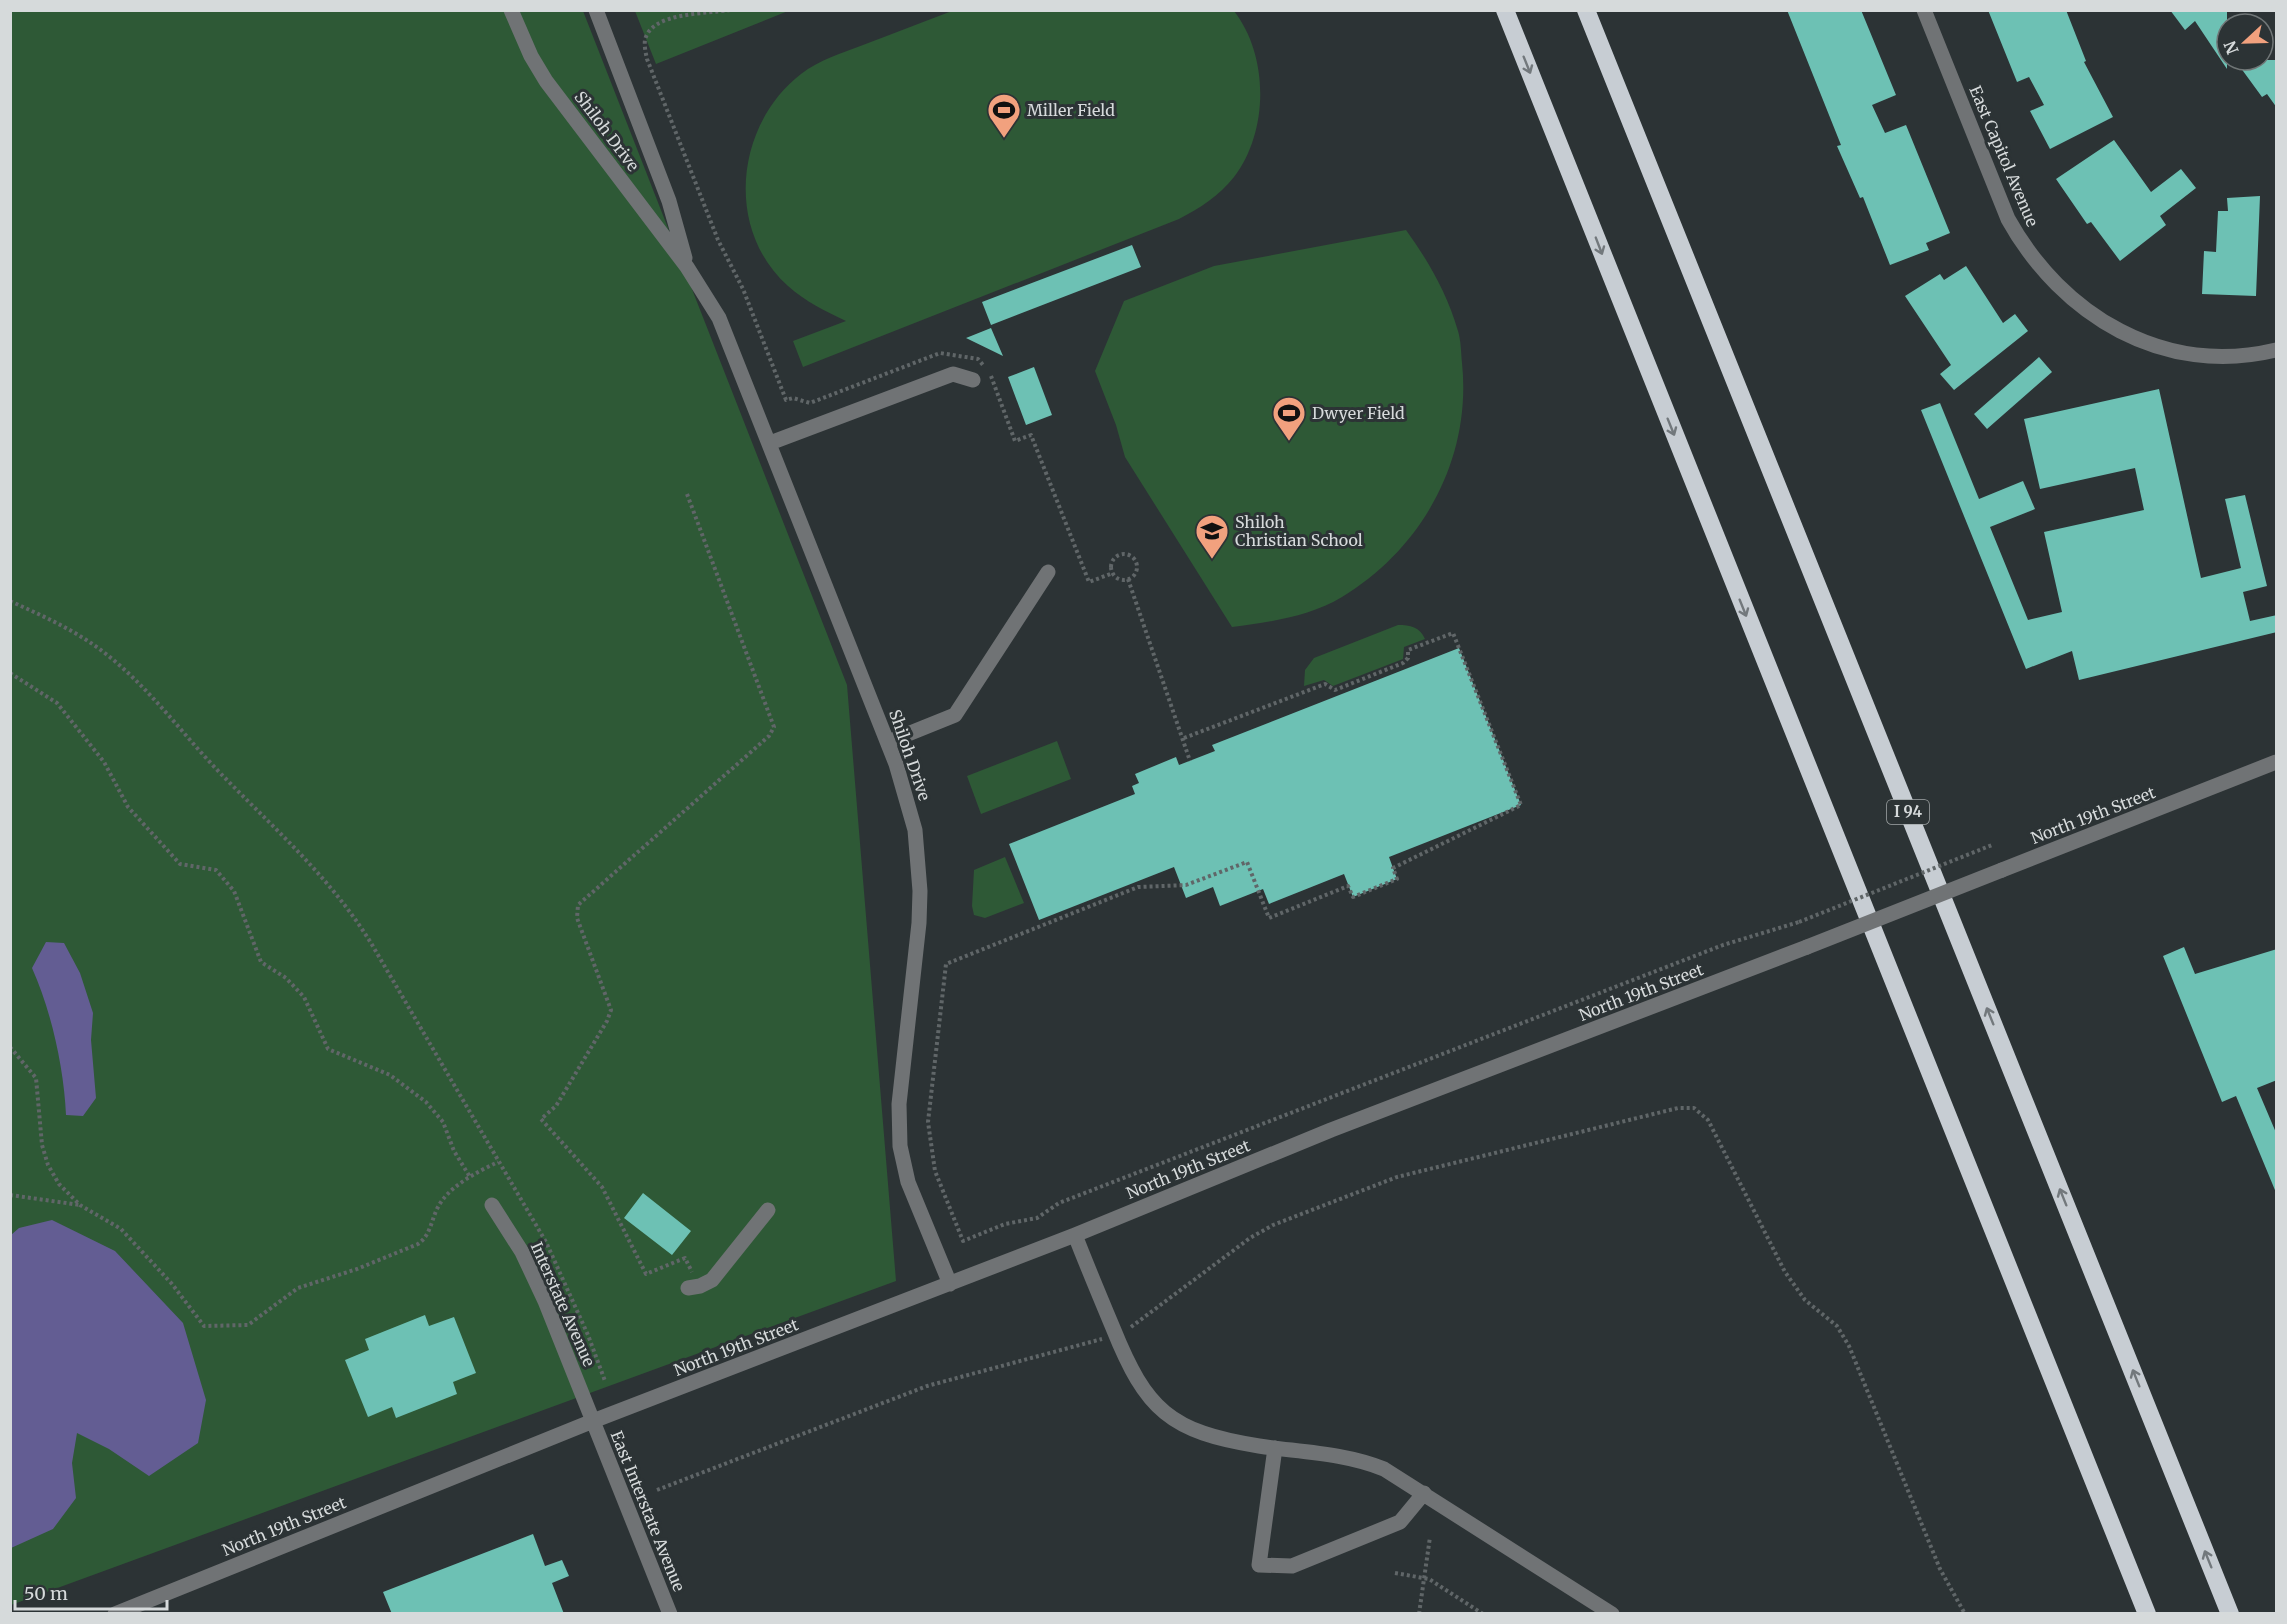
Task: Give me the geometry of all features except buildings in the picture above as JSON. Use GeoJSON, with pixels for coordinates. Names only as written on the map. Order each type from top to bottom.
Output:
{"type":"FeatureCollection","features":[{"type":"Feature","properties":{"kind":"highway"},"geometry":{"type":"LineString","coordinates":[[1505,10],[2146,1614]]}},
{"type":"Feature","properties":{"kind":"highway","name":"I 94"},"geometry":{"type":"LineString","coordinates":[[1586,10],[2230,1614]]}},
{"type":"Feature","properties":{"kind":"street","name":"Shiloh Drive"},"geometry":{"type":"LineString","coordinates":[[511,10],[531,56],[546,81],[687,267],[723,327],[888,742],[907,796],[920,861],[919,922],[899,1104],[900,1146],[908,1182],[950,1284]]}},
{"type":"Feature","properties":{"kind":"street","name":"Shiloh Drive"},"geometry":{"type":"LineString","coordinates":[[596,10],[669,201],[687,267]]}},
{"type":"Feature","properties":{"kind":"street","name":"East Capitol Avenue"},"geometry":{"type":"LineString","coordinates":[[1924,10],[2008,219],[2020,241],[2054,283],[2095,318],[2146,343],[2195,355],[2217,357],[2277,350]]}},
{"type":"Feature","properties":{"kind":"street"},"geometry":{"type":"LineString","coordinates":[[770,443],[953,374],[973,380]]}},
{"type":"Feature","properties":{"kind":"street"},"geometry":{"type":"LineString","coordinates":[[888,742],[956,715],[1048,572]]}},
{"type":"Feature","properties":{"kind":"street","name":"North 19th Street"},"geometry":{"type":"LineString","coordinates":[[115,1614],[593,1421],[1075,1235],[1331,1130],[1807,947],[2277,762]]}},
{"type":"Feature","properties":{"kind":"street","name":"Interstate Avenue"},"geometry":{"type":"LineString","coordinates":[[492,1205],[535,1277],[593,1421]]}},
{"type":"Feature","properties":{"kind":"street"},"geometry":{"type":"LineString","coordinates":[[694,1287],[712,1280],[768,1210]]}},
{"type":"Feature","properties":{"kind":"street"},"geometry":{"type":"LineString","coordinates":[[1075,1235],[1115,1334],[1139,1386],[1160,1409],[1202,1433],[1275,1448],[1369,1463],[1424,1493],[1612,1614]]}},
{"type":"Feature","properties":{"kind":"street","name":"East Interstate Avenue"},"geometry":{"type":"LineString","coordinates":[[593,1421],[670,1614]]}},
{"type":"Feature","properties":{"kind":"street"},"geometry":{"type":"LineString","coordinates":[[1275,1448],[1259,1565],[1292,1566],[1400,1522],[1424,1493]]}},
{"type":"Feature","properties":{"kind":"path"},"geometry":{"type":"LineString","coordinates":[[730,10],[663,19],[651,27],[645,41],[647,59],[718,240],[743,289],[786,400],[793,398],[810,403],[940,353],[978,359],[989,372],[1015,441],[1031,435],[1089,582],[1113,573]]}},
{"type":"Feature","properties":{"kind":"path"},"geometry":{"type":"LineString","coordinates":[[687,494],[774,728],[770,736],[578,906],[577,918],[611,1010],[556,1106],[541,1119],[606,1193],[646,1274],[685,1258],[694,1287]]}},
{"type":"Feature","properties":{"kind":"path"},"geometry":{"type":"LineString","coordinates":[[1120,555],[1128,555],[1134,559],[1137,567],[1135,574],[1128,579],[1120,579],[1113,573],[1113,561],[1120,555]]}},
{"type":"Feature","properties":{"kind":"path"},"geometry":{"type":"LineString","coordinates":[[1128,579],[1190,761]]}},
{"type":"Feature","properties":{"kind":"path"},"geometry":{"type":"LineString","coordinates":[[10,601],[75,633],[115,661],[312,866],[362,928],[557,1263],[588,1335],[605,1382]]}},
{"type":"Feature","properties":{"kind":"path"},"geometry":{"type":"LineString","coordinates":[[1184,738],[1325,684],[1335,690],[1403,663],[1408,658],[1408,650],[1453,633],[1521,805],[1393,868],[1397,879],[1353,897],[1348,885],[1269,918],[1247,862],[1186,885],[1138,887],[946,964],[928,1122],[935,1171],[963,1240],[1005,1224],[1037,1218],[1059,1203],[1326,1098],[1723,945],[1799,922],[1992,845]]}},
{"type":"Feature","properties":{"kind":"path"},"geometry":{"type":"LineString","coordinates":[[10,673],[57,703],[104,762],[129,807],[180,864],[216,870],[234,891],[261,962],[286,978],[304,997],[328,1049],[390,1075],[426,1102],[443,1122],[454,1151],[470,1177]]}},
{"type":"Feature","properties":{"kind":"path"},"geometry":{"type":"LineString","coordinates":[[10,1047],[36,1078],[42,1145],[48,1166],[58,1184],[80,1205],[121,1229],[172,1284],[204,1326],[248,1325],[298,1288],[357,1269],[418,1244],[426,1236],[442,1201],[470,1177],[498,1162]]}},
{"type":"Feature","properties":{"kind":"path"},"geometry":{"type":"LineString","coordinates":[[657,1490],[927,1386],[1130,1328],[1250,1238],[1273,1225],[1397,1177],[1678,1107],[1694,1108],[1708,1120],[1785,1272],[1805,1300],[1837,1326],[1849,1346],[1940,1569],[1965,1614]]}},
{"type":"Feature","properties":{"kind":"path"},"geometry":{"type":"LineString","coordinates":[[10,1195],[80,1205]]}},
{"type":"Feature","properties":{"kind":"path"},"geometry":{"type":"LineString","coordinates":[[1419,1614],[1430,1537]]}},
{"type":"Feature","properties":{"kind":"path"},"geometry":{"type":"LineString","coordinates":[[1395,1573],[1430,1579],[1483,1614]]}},
{"type":"Feature","properties":{"kind":"green space"},"geometry":{"type":"Polygon","coordinates":[[[11,11],[583,11],[847,685],[896,1281],[11,1605],[11,11]]]}},
{"type":"Feature","properties":{"kind":"green space"},"geometry":{"type":"Polygon","coordinates":[[[635,11],[788,11],[656,64],[635,11]]]}},
{"type":"Feature","properties":{"kind":"green space"},"geometry":{"type":"Polygon","coordinates":[[[952,11],[1234,11],[1254,49],[1259,71],[1259,116],[1254,138],[1234,177],[1222,190],[1202,206],[1179,219],[803,367],[793,341],[846,321],[823,310],[795,292],[768,263],[754,236],[747,207],[746,177],[751,148],[763,120],[779,95],[801,74],[839,54],[952,11]]]}},
{"type":"Feature","properties":{"kind":"green space","name":"Dwyer Field"},"geometry":{"type":"Polygon","coordinates":[[[1406,230],[1430,266],[1443,291],[1458,331],[1463,398],[1459,433],[1450,466],[1436,497],[1418,526],[1396,553],[1371,577],[1342,597],[1316,609],[1274,621],[1232,627],[1125,457],[1116,425],[1095,371],[1124,301],[1214,266],[1406,230]]]}},
{"type":"Feature","properties":{"kind":"green space"},"geometry":{"type":"Polygon","coordinates":[[[1398,625],[1414,628],[1425,639],[1404,647],[1403,659],[1333,686],[1324,680],[1304,686],[1305,670],[1314,658],[1398,625]]]}},
{"type":"Feature","properties":{"kind":"green space"},"geometry":{"type":"Polygon","coordinates":[[[1057,741],[1071,779],[981,814],[967,776],[1057,741]]]}},
{"type":"Feature","properties":{"kind":"green space"},"geometry":{"type":"Polygon","coordinates":[[[1005,857],[1024,903],[985,918],[974,915],[972,906],[974,870],[1005,857]]]}},
{"type":"Feature","properties":{"kind":"shaded area"},"geometry":{"type":"Polygon","coordinates":[[[46,942],[64,943],[80,973],[93,1013],[91,1040],[96,1098],[83,1116],[66,1115],[63,1078],[55,1040],[45,1002],[32,968],[46,942]]]}},
{"type":"Feature","properties":{"kind":"shaded area"},"geometry":{"type":"Polygon","coordinates":[[[52,1220],[115,1251],[183,1323],[206,1400],[198,1443],[149,1476],[109,1449],[77,1433],[72,1463],[76,1498],[53,1529],[11,1548],[11,1235],[19,1228],[52,1220]]]}},
{"type":"Feature","properties":{"kind":"place","name":"Miller Field"},"geometry":{"type":"Point","coordinates":[1004,139]}},
{"type":"Feature","properties":{"kind":"place","name":"Dwyer Field"},"geometry":{"type":"Point","coordinates":[1289,442]}},
{"type":"Feature","properties":{"kind":"place","name":"Shiloh Christian School"},"geometry":{"type":"Point","coordinates":[1212,560]}}]}
